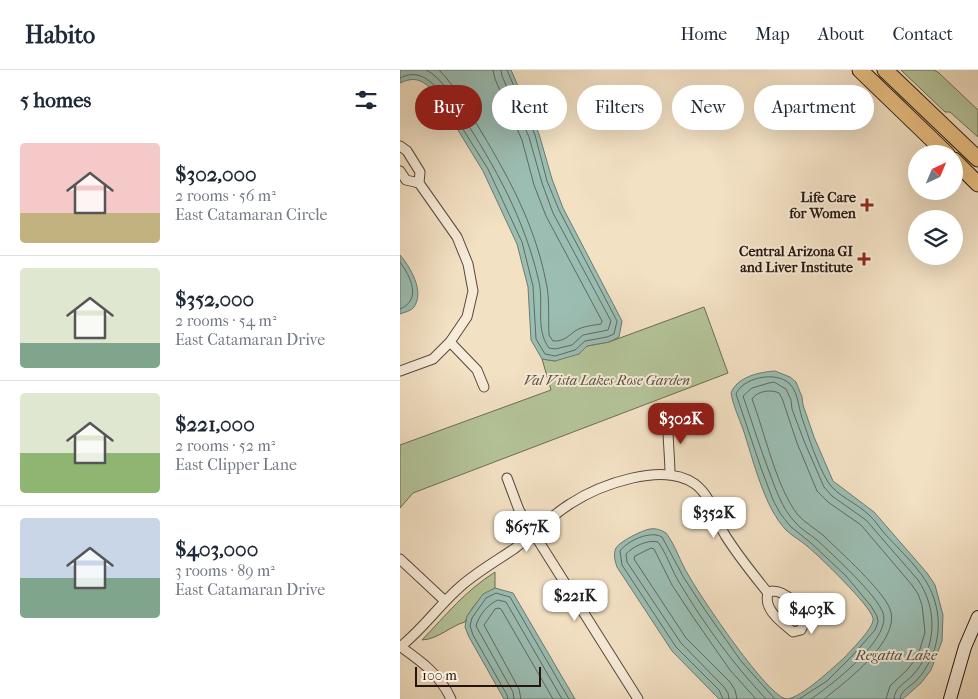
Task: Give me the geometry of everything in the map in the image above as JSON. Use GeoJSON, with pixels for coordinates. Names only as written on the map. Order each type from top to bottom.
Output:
{"type":"FeatureCollection","features":[{"type":"Feature","properties":{"kind":"main road"},"geometry":{"type":"LineString","coordinates":[[860,70],[938,145]]}},
{"type":"Feature","properties":{"kind":"main road"},"geometry":{"type":"LineString","coordinates":[[885,70],[978,159]]}},
{"type":"Feature","properties":{"kind":"main road"},"geometry":{"type":"LineString","coordinates":[[963,169],[978,184]]}},
{"type":"Feature","properties":{"kind":"street"},"geometry":{"type":"LineString","coordinates":[[400,146],[407,151],[420,172],[419,183],[456,237],[468,264],[473,291],[467,317],[450,342],[433,359],[400,371]]}},
{"type":"Feature","properties":{"kind":"street"},"geometry":{"type":"LineString","coordinates":[[400,171],[406,180],[419,183]]}},
{"type":"Feature","properties":{"kind":"street"},"geometry":{"type":"LineString","coordinates":[[450,342],[478,370],[484,387]]}},
{"type":"Feature","properties":{"kind":"street"},"geometry":{"type":"LineString","coordinates":[[668,415],[667,435],[670,453],[670,475]]}},
{"type":"Feature","properties":{"kind":"street"},"geometry":{"type":"LineString","coordinates":[[451,699],[436,674],[401,647],[461,586],[515,548],[570,504],[594,491],[618,482],[648,476],[670,475],[692,483],[710,502],[724,533],[736,553],[768,593]]}},
{"type":"Feature","properties":{"kind":"street"},"geometry":{"type":"LineString","coordinates":[[507,478],[519,510],[638,699]]}},
{"type":"Feature","properties":{"kind":"street"},"geometry":{"type":"LineString","coordinates":[[400,559],[445,601]]}},
{"type":"Feature","properties":{"kind":"street"},"geometry":{"type":"LineString","coordinates":[[772,591],[784,593],[794,604],[805,621],[801,630],[793,632],[772,613],[766,599],[768,593],[772,591]]}},
{"type":"Feature","properties":{"kind":"street"},"geometry":{"type":"LineString","coordinates":[[950,699],[965,647],[978,617]]}},
{"type":"Feature","properties":{"kind":"green space"},"geometry":{"type":"Polygon","coordinates":[[[901,70],[934,70],[939,73],[978,110],[978,137],[950,112],[945,112],[901,70]]]}},
{"type":"Feature","properties":{"kind":"green space","name":"Val Vista Lakes Rose Garden"},"geometry":{"type":"Polygon","coordinates":[[[704,307],[728,373],[413,493],[400,508],[400,445],[551,390],[542,359],[555,361],[587,346],[609,342],[704,307]]]}},
{"type":"Feature","properties":{"kind":"green space"},"geometry":{"type":"Polygon","coordinates":[[[495,572],[495,588],[477,602],[465,622],[439,635],[422,640],[465,595],[495,572]]]}},
{"type":"Feature","properties":{"kind":"water"},"geometry":{"type":"Polygon","coordinates":[[[400,70],[511,70],[518,85],[492,85],[492,130],[537,130],[563,208],[622,321],[619,337],[609,342],[587,346],[579,354],[555,361],[542,359],[531,340],[528,287],[517,244],[483,171],[458,130],[482,130],[482,85],[427,85],[418,80],[400,83],[400,70]]]}},
{"type":"Feature","properties":{"kind":"water"},"geometry":{"type":"Polygon","coordinates":[[[400,255],[412,273],[418,294],[414,307],[400,314],[400,255]]]}},
{"type":"Feature","properties":{"kind":"water","name":"Regatta Lake"},"geometry":{"type":"Polygon","coordinates":[[[775,371],[790,377],[796,382],[814,437],[833,481],[874,512],[927,573],[935,585],[943,615],[942,641],[931,670],[921,683],[903,699],[787,699],[809,688],[845,657],[867,632],[873,622],[873,618],[863,603],[843,581],[813,551],[786,530],[771,509],[765,496],[731,393],[738,383],[749,376],[775,371]]]}},
{"type":"Feature","properties":{"kind":"water"},"geometry":{"type":"Polygon","coordinates":[[[656,529],[666,533],[673,543],[686,571],[735,645],[766,683],[778,695],[787,699],[719,699],[672,651],[617,567],[615,553],[618,545],[632,536],[647,530],[656,529]]]}},
{"type":"Feature","properties":{"kind":"water"},"geometry":{"type":"Polygon","coordinates":[[[495,588],[513,593],[575,699],[504,699],[465,627],[467,616],[483,594],[495,588]]]}},
{"type":"Feature","properties":{"kind":"place","name":"Life Care for Women"},"geometry":{"type":"Point","coordinates":[867,205]}},
{"type":"Feature","properties":{"kind":"place","name":"Central Arizona GI and Liver Institute"},"geometry":{"type":"Point","coordinates":[864,259]}}]}
